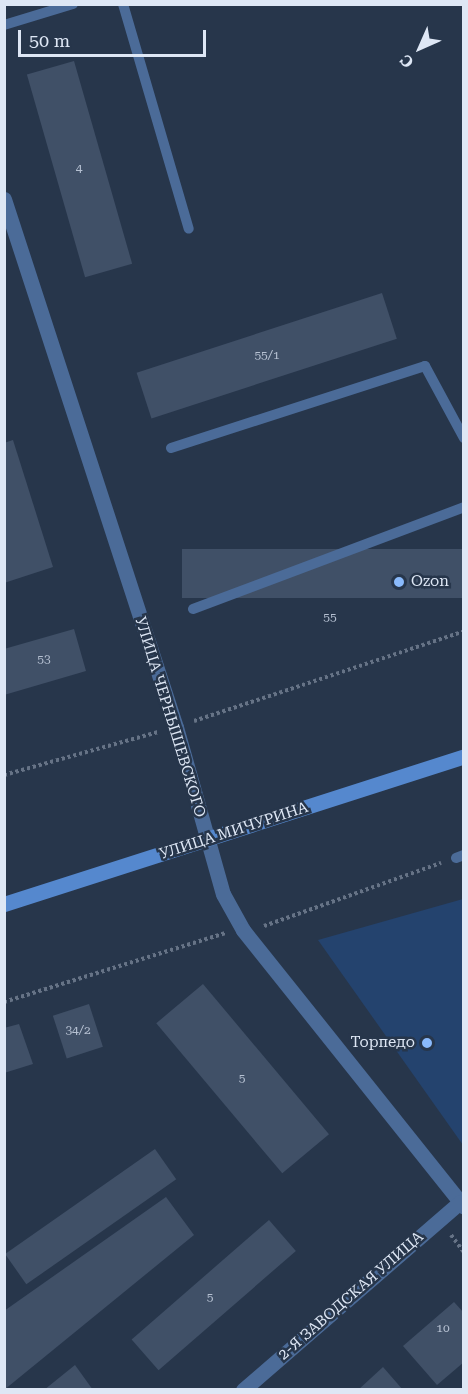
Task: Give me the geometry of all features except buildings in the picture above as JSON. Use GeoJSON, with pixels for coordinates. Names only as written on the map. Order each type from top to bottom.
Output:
{"type":"FeatureCollection","features":[{"type":"Feature","properties":{"kind":"main road","name":"УЛИЦА МИЧУРИНА"},"geometry":{"type":"LineString","coordinates":[[4,904],[464,756]]}},
{"type":"Feature","properties":{"kind":"street","name":"УЛИЦА ЧЕРНЫШЕВСКОГО"},"geometry":{"type":"LineString","coordinates":[[4,199],[176,727],[223,894],[243,930],[462,1204]]}},
{"type":"Feature","properties":{"kind":"street","name":"2-Я ЗАВОДСКАЯ УЛИЦА"},"geometry":{"type":"LineString","coordinates":[[243,1389],[462,1204]]}},
{"type":"Feature","properties":{"kind":"lane"},"geometry":{"type":"LineString","coordinates":[[4,25],[73,4]]}},
{"type":"Feature","properties":{"kind":"lane"},"geometry":{"type":"LineString","coordinates":[[123,4],[189,229]]}},
{"type":"Feature","properties":{"kind":"lane"},"geometry":{"type":"LineString","coordinates":[[171,448],[425,366],[464,438]]}},
{"type":"Feature","properties":{"kind":"lane"},"geometry":{"type":"LineString","coordinates":[[193,609],[464,507]]}},
{"type":"Feature","properties":{"kind":"path"},"geometry":{"type":"LineString","coordinates":[[4,775],[176,727],[464,631]]}},
{"type":"Feature","properties":{"kind":"path"},"geometry":{"type":"LineString","coordinates":[[257,928],[460,856]]}},
{"type":"Feature","properties":{"kind":"path"},"geometry":{"type":"LineString","coordinates":[[4,1002],[228,932]]}},
{"type":"Feature","properties":{"kind":"shaded area","name":"Торпедо"},"geometry":{"type":"Polygon","coordinates":[[[464,899],[463,1145],[318,940],[464,899]]]}},
{"type":"Feature","properties":{"kind":"place","name":"Ozon"},"geometry":{"type":"Point","coordinates":[399,582]}},
{"type":"Feature","properties":{"kind":"place","name":"Торпедо"},"geometry":{"type":"Point","coordinates":[427,1043]}}]}
